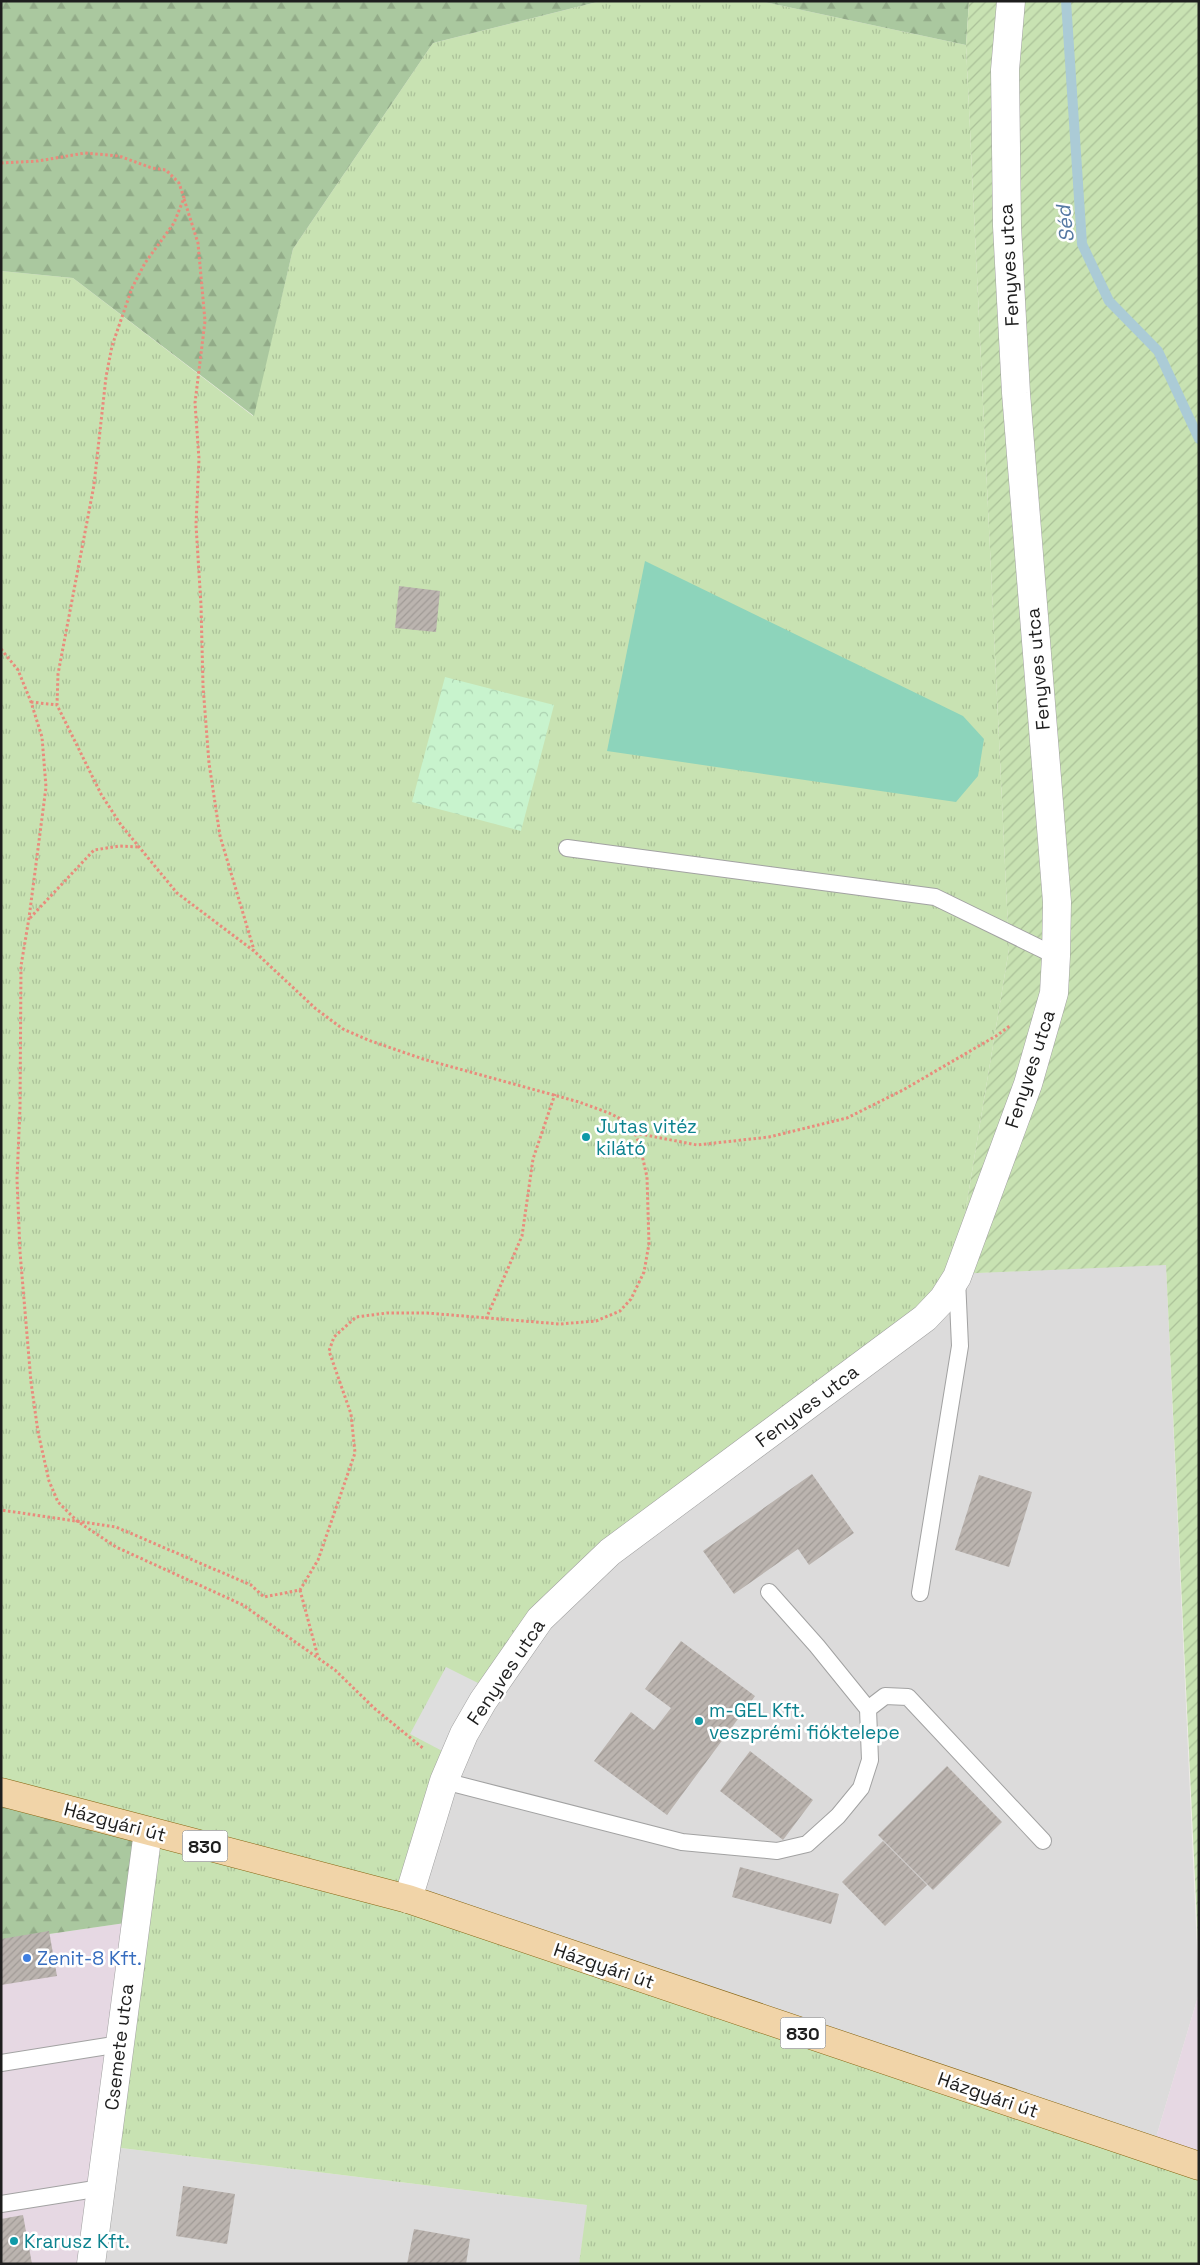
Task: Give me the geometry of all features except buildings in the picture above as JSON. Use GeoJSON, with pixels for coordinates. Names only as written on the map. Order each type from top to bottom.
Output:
{"type":"FeatureCollection","features":[{"type":"Feature","properties":{"kind":"main road","name":"Házgyári út"},"geometry":{"type":"LineString","coordinates":[[1,1792],[408,1898],[1199,2166]]}},
{"type":"Feature","properties":{"kind":"street","name":"Fenyves utca"},"geometry":{"type":"LineString","coordinates":[[408,1898],[446,1775],[483,1701],[540,1618],[610,1552],[925,1318],[943,1299],[957,1277],[1028,1084],[1054,993],[1057,902],[1016,393],[1007,226],[1005,70],[1011,1]]}},
{"type":"Feature","properties":{"kind":"street","name":"Csemete utca"},"geometry":{"type":"LineString","coordinates":[[91,2264],[148,1831]]}},
{"type":"Feature","properties":{"kind":"lane"},"geometry":{"type":"LineString","coordinates":[[567,848],[935,898],[1056,956]]}},
{"type":"Feature","properties":{"kind":"lane"},"geometry":{"type":"LineString","coordinates":[[920,1593],[960,1346],[957,1277]]}},
{"type":"Feature","properties":{"kind":"lane"},"geometry":{"type":"LineString","coordinates":[[446,1775],[682,1842],[777,1851],[807,1844],[838,1816],[861,1788],[870,1760],[868,1709],[817,1646],[769,1592]]}},
{"type":"Feature","properties":{"kind":"lane"},"geometry":{"type":"LineString","coordinates":[[868,1709],[885,1696],[908,1697],[1043,1841]]}},
{"type":"Feature","properties":{"kind":"lane"},"geometry":{"type":"LineString","coordinates":[[1,2063],[120,2044]]}},
{"type":"Feature","properties":{"kind":"lane"},"geometry":{"type":"LineString","coordinates":[[1,2204],[101,2188]]}},
{"type":"Feature","properties":{"kind":"path"},"geometry":{"type":"LineString","coordinates":[[1,163],[38,161],[85,153],[119,156],[152,168],[166,170],[179,183],[184,198],[198,243],[205,321],[195,403],[199,459],[196,525],[201,605],[203,686],[210,763],[220,836],[254,951]]}},
{"type":"Feature","properties":{"kind":"path"},"geometry":{"type":"LineString","coordinates":[[184,198],[174,223],[145,263],[132,288],[112,346],[106,377],[94,485],[58,674],[57,705],[101,794],[121,825],[177,893],[254,951],[316,1009],[343,1029],[368,1040],[424,1059],[554,1094],[610,1113],[627,1122],[635,1133],[647,1177],[649,1244],[644,1272],[631,1299],[620,1312],[596,1321],[560,1324],[427,1313],[387,1313],[356,1318],[334,1337],[328,1351],[351,1414],[355,1453],[318,1560],[300,1590],[318,1658]]}},
{"type":"Feature","properties":{"kind":"path"},"geometry":{"type":"LineString","coordinates":[[1,649],[18,670],[32,702],[42,736],[46,787],[21,966],[20,1108],[17,1180],[20,1252],[38,1432],[49,1481],[58,1502],[76,1521],[116,1547],[243,1605],[336,1670],[446,1775]]}},
{"type":"Feature","properties":{"kind":"path"},"geometry":{"type":"LineString","coordinates":[[32,702],[57,705]]}},
{"type":"Feature","properties":{"kind":"path"},"geometry":{"type":"LineString","coordinates":[[29,918],[94,850],[120,846],[139,847]]}},
{"type":"Feature","properties":{"kind":"path"},"geometry":{"type":"LineString","coordinates":[[635,1133],[697,1145],[768,1137],[848,1118],[903,1090],[996,1036],[1054,993]]}},
{"type":"Feature","properties":{"kind":"path"},"geometry":{"type":"LineString","coordinates":[[486,1319],[522,1236],[533,1159],[554,1094]]}},
{"type":"Feature","properties":{"kind":"path"},"geometry":{"type":"LineString","coordinates":[[1,1510],[116,1527],[251,1585],[264,1597],[300,1590]]}},
{"type":"Feature","properties":{"kind":"shaded area"},"geometry":{"type":"Polygon","coordinates":[[[1166,1264],[1199,1993],[1152,2151],[402,1901],[438,1779],[536,1619],[955,1274],[1166,1264]]]}},
{"type":"Feature","properties":{"kind":"shaded area"},"geometry":{"type":"Polygon","coordinates":[[[446,1667],[484,1686],[448,1754],[410,1734],[446,1667]]]}},
{"type":"Feature","properties":{"kind":"shaded area"},"geometry":{"type":"Polygon","coordinates":[[[139,1921],[97,2264],[1,2264],[1,1941],[139,1921]]]}},
{"type":"Feature","properties":{"kind":"shaded area"},"geometry":{"type":"Polygon","coordinates":[[[1199,1993],[1199,2166],[1152,2151],[1199,1993]]]}},
{"type":"Feature","properties":{"kind":"shaded area"},"geometry":{"type":"Polygon","coordinates":[[[113,2147],[588,2205],[579,2264],[97,2264],[113,2147]]]}},
{"type":"Feature","properties":{"kind":"green space"},"geometry":{"type":"Polygon","coordinates":[[[1,1],[601,1],[433,43],[293,249],[254,416],[73,278],[1,271],[1,1]]]}},
{"type":"Feature","properties":{"kind":"green space"},"geometry":{"type":"Polygon","coordinates":[[[601,1],[760,1],[966,45],[1009,949],[955,1274],[941,1296],[607,1549],[477,1698],[402,1901],[1199,2166],[1199,2264],[579,2264],[587,2205],[113,2147],[139,1921],[1,1797],[1,271],[73,278],[253,416],[293,249],[433,43],[601,1]]]}},
{"type":"Feature","properties":{"kind":"green space"},"geometry":{"type":"Polygon","coordinates":[[[760,1],[969,1],[966,45],[760,1]]]}},
{"type":"Feature","properties":{"kind":"green space"},"geometry":{"type":"Polygon","coordinates":[[[969,1],[1199,1],[1199,1963],[1166,1265],[955,1274],[1009,949],[966,45],[969,1]]]}},
{"type":"Feature","properties":{"kind":"green space"},"geometry":{"type":"Polygon","coordinates":[[[645,561],[963,716],[984,739],[978,776],[956,802],[607,751],[645,561]]]}},
{"type":"Feature","properties":{"kind":"green space"},"geometry":{"type":"Polygon","coordinates":[[[445,677],[554,705],[521,831],[412,802],[445,677]]]}},
{"type":"Feature","properties":{"kind":"green space"},"geometry":{"type":"Polygon","coordinates":[[[1,1797],[150,1835],[139,1921],[1,1941],[1,1797]]]}},
{"type":"Feature","properties":{"kind":"waterway","name":"Séd"},"geometry":{"type":"LineString","coordinates":[[1066,1],[1082,244],[1109,301],[1158,351],[1199,439]]}},
{"type":"Feature","properties":{"kind":"place","name":"Jutas vitéz kilátó"},"geometry":{"type":"Point","coordinates":[586,1137]}},
{"type":"Feature","properties":{"kind":"place","name":"m-GEL Kft. veszprémi fióktelepe"},"geometry":{"type":"Point","coordinates":[699,1721]}},
{"type":"Feature","properties":{"kind":"place","name":"Zenit-8 Kft."},"geometry":{"type":"Point","coordinates":[27,1958]}},
{"type":"Feature","properties":{"kind":"place","name":"Krarusz Kft."},"geometry":{"type":"Point","coordinates":[14,2241]}}]}
